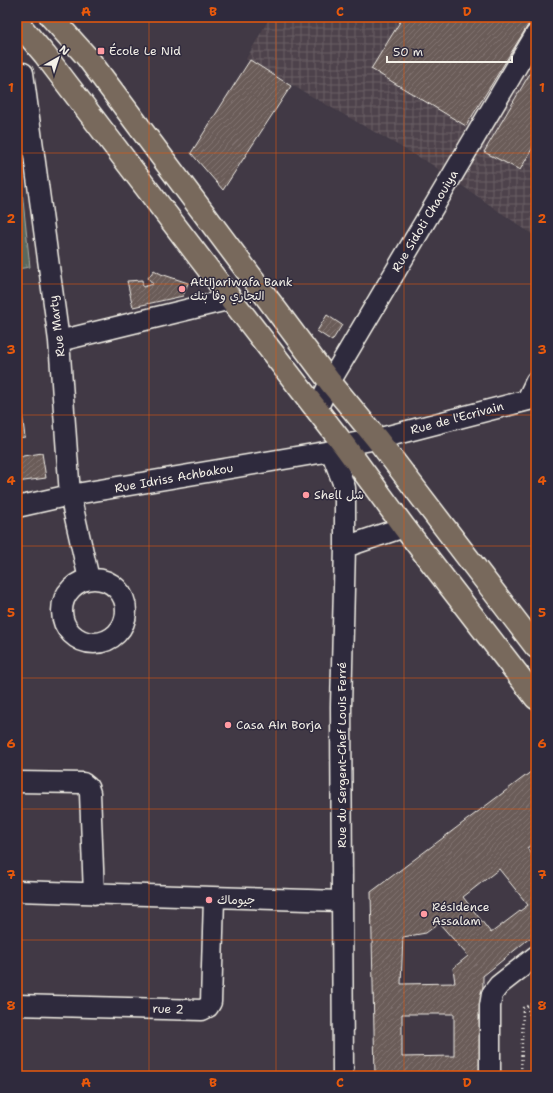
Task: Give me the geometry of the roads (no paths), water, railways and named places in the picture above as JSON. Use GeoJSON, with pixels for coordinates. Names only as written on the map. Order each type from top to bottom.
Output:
{"type":"FeatureCollection","features":[{"type":"Feature","properties":{"kind":"main road"},"geometry":{"type":"LineString","coordinates":[[51,17],[87,57],[109,85],[330,382],[377,439],[536,647]]}},
{"type":"Feature","properties":{"kind":"main road"},"geometry":{"type":"LineString","coordinates":[[17,22],[45,55],[317,410],[337,448],[404,527],[536,698]]}},
{"type":"Feature","properties":{"kind":"street","name":"Rue Sidoti Chaouiya"},"geometry":{"type":"LineString","coordinates":[[317,410],[330,382],[536,34]]}},
{"type":"Feature","properties":{"kind":"street"},"geometry":{"type":"LineString","coordinates":[[20,74],[45,55]]}},
{"type":"Feature","properties":{"kind":"street","name":"Rue Marty"},"geometry":{"type":"LineString","coordinates":[[20,74],[59,341],[70,496],[89,579]]}},
{"type":"Feature","properties":{"kind":"street"},"geometry":{"type":"LineString","coordinates":[[59,341],[231,299]]}},
{"type":"Feature","properties":{"kind":"street"},"geometry":{"type":"LineString","coordinates":[[532,399],[536,381]]}},
{"type":"Feature","properties":{"kind":"street","name":"Rue de l'Ecrivain"},"geometry":{"type":"LineString","coordinates":[[337,448],[532,399]]}},
{"type":"Feature","properties":{"kind":"street","name":"Rue Idriss Achbakou"},"geometry":{"type":"LineString","coordinates":[[17,507],[70,496],[337,448]]}},
{"type":"Feature","properties":{"kind":"street","name":"Rue du Sergent-Chef Louis Ferré"},"geometry":{"type":"LineString","coordinates":[[337,448],[345,488],[346,547],[341,706],[343,1076]]}},
{"type":"Feature","properties":{"kind":"street"},"geometry":{"type":"LineString","coordinates":[[346,547],[404,527]]}},
{"type":"Feature","properties":{"kind":"street"},"geometry":{"type":"LineString","coordinates":[[17,782],[83,783],[88,787],[90,793],[94,894]]}},
{"type":"Feature","properties":{"kind":"street"},"geometry":{"type":"LineString","coordinates":[[17,891],[341,901]]}},
{"type":"Feature","properties":{"kind":"street","name":"rue 2"},"geometry":{"type":"LineString","coordinates":[[17,1005],[202,1010],[208,1007],[211,1002],[214,898]]}},
{"type":"Feature","properties":{"kind":"street"},"geometry":{"type":"LineString","coordinates":[[490,1076],[490,1006],[492,994],[499,986],[536,956]]}},
{"type":"Feature","properties":{"kind":"place","name":"École Le Nid"},"geometry":{"type":"Point","coordinates":[101,51]}},
{"type":"Feature","properties":{"kind":"place","name":"Attijariwafa Bank التجاري وفا بنك"},"geometry":{"type":"Point","coordinates":[182,289]}},
{"type":"Feature","properties":{"kind":"place","name":"Shell شل"},"geometry":{"type":"Point","coordinates":[306,495]}},
{"type":"Feature","properties":{"kind":"place","name":"Casa Ain Borja"},"geometry":{"type":"Point","coordinates":[228,725]}},
{"type":"Feature","properties":{"kind":"place","name":"جيوماك"},"geometry":{"type":"Point","coordinates":[209,900]}},
{"type":"Feature","properties":{"kind":"place","name":"Résidence Assalam"},"geometry":{"type":"Point","coordinates":[424,914]}}]}
